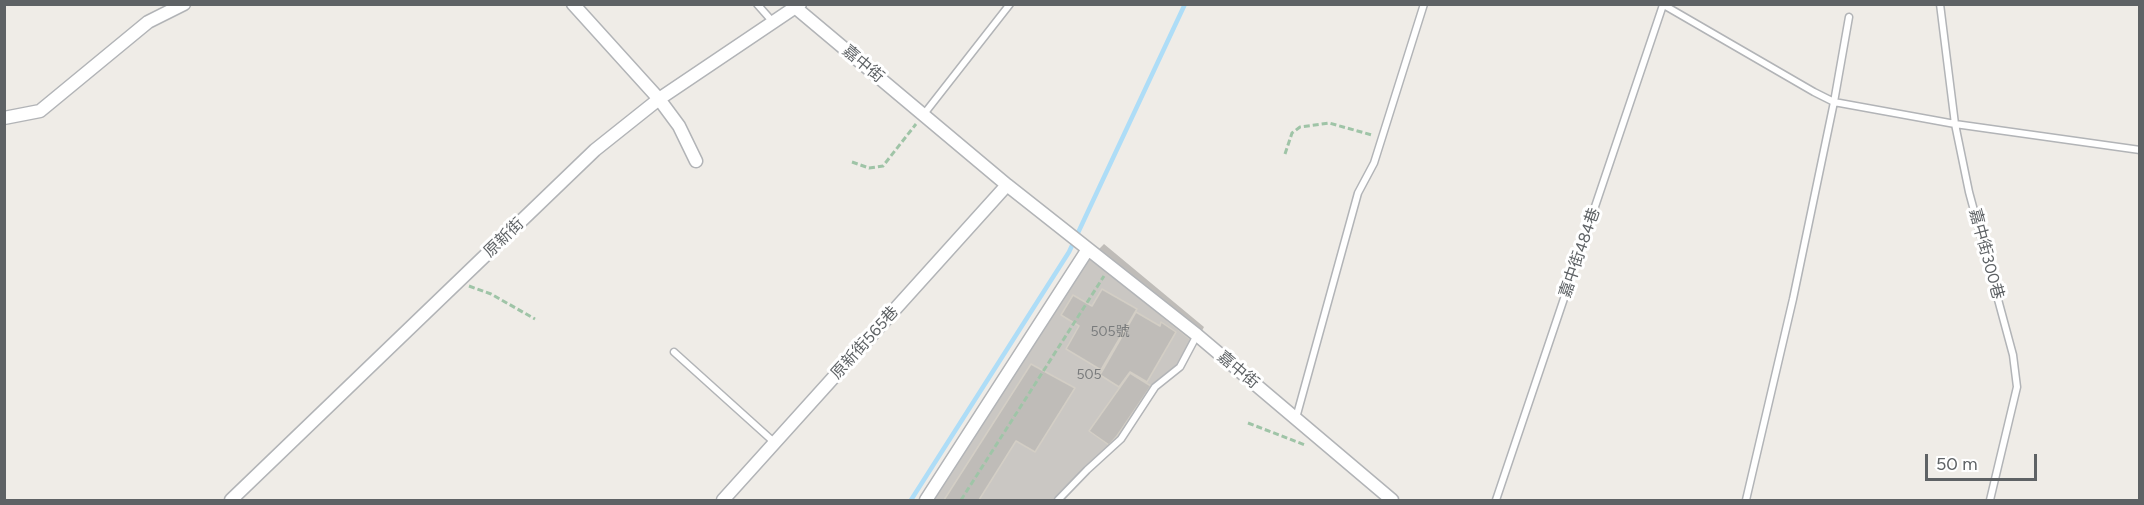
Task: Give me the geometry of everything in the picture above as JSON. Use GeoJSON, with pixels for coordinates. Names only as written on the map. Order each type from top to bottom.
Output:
{"type":"FeatureCollection","features":[{"type":"Feature","properties":{"kind":"street"},"geometry":{"type":"LineString","coordinates":[[4,118],[40,111],[148,22],[183,4]]}},
{"type":"Feature","properties":{"kind":"street"},"geometry":{"type":"LineString","coordinates":[[573,4],[659,99],[679,126],[696,161]]}},
{"type":"Feature","properties":{"kind":"street","name":"原新街"},"geometry":{"type":"LineString","coordinates":[[231,501],[595,150],[659,99],[772,21],[798,6]]}},
{"type":"Feature","properties":{"kind":"street","name":"嘉中街"},"geometry":{"type":"LineString","coordinates":[[798,6],[1007,185],[1197,336],[1392,501]]}},
{"type":"Feature","properties":{"kind":"street","name":"原新街565巷"},"geometry":{"type":"LineString","coordinates":[[723,501],[1007,185]]}},
{"type":"Feature","properties":{"kind":"street"},"geometry":{"type":"LineString","coordinates":[[926,501],[1085,246]]}},
{"type":"Feature","properties":{"kind":"lane"},"geometry":{"type":"LineString","coordinates":[[757,4],[772,21]]}},
{"type":"Feature","properties":{"kind":"lane"},"geometry":{"type":"LineString","coordinates":[[924,114],[1010,4]]}},
{"type":"Feature","properties":{"kind":"lane"},"geometry":{"type":"LineString","coordinates":[[1296,418],[1358,194],[1374,163],[1424,4]]}},
{"type":"Feature","properties":{"kind":"lane","name":"嘉中街300巷"},"geometry":{"type":"LineString","coordinates":[[1940,4],[1955,124],[1969,192],[2013,355],[2017,387],[1990,501]]}},
{"type":"Feature","properties":{"kind":"lane"},"geometry":{"type":"LineString","coordinates":[[1663,5],[1834,102],[1955,124],[2139,150]]}},
{"type":"Feature","properties":{"kind":"lane","name":"嘉中街484巷"},"geometry":{"type":"LineString","coordinates":[[1496,501],[1663,5]]}},
{"type":"Feature","properties":{"kind":"lane"},"geometry":{"type":"LineString","coordinates":[[1746,501],[1834,102],[1849,17]]}},
{"type":"Feature","properties":{"kind":"lane"},"geometry":{"type":"LineString","coordinates":[[1058,501],[1121,439],[1155,387],[1180,367],[1197,336]]}},
{"type":"Feature","properties":{"kind":"lane"},"geometry":{"type":"LineString","coordinates":[[674,352],[776,443]]}},
{"type":"Feature","properties":{"kind":"path"},"geometry":{"type":"LineString","coordinates":[[852,162],[869,168],[883,166],[924,114]]}},
{"type":"Feature","properties":{"kind":"path"},"geometry":{"type":"LineString","coordinates":[[1285,154],[1292,133],[1300,128],[1329,123],[1382,137]]}},
{"type":"Feature","properties":{"kind":"path"},"geometry":{"type":"LineString","coordinates":[[961,501],[1110,267]]}},
{"type":"Feature","properties":{"kind":"path"},"geometry":{"type":"LineString","coordinates":[[457,282],[492,294],[535,319]]}},
{"type":"Feature","properties":{"kind":"path"},"geometry":{"type":"LineString","coordinates":[[1248,423],[1314,448]]}},
{"type":"Feature","properties":{"kind":"building"},"geometry":{"type":"Polygon","coordinates":[[[1089,256],[1192,341],[1178,366],[1152,385],[1119,437],[1054,500],[932,500],[1089,256]]]}},
{"type":"Feature","properties":{"kind":"building"},"geometry":{"type":"Polygon","coordinates":[[[1102,289],[1137,309],[1101,370],[1066,349],[1079,326],[1061,315],[1073,295],[1092,306],[1102,289]]]}},
{"type":"Feature","properties":{"kind":"building"},"geometry":{"type":"Polygon","coordinates":[[[1136,312],[1160,326],[1161,322],[1176,332],[1147,382],[1130,372],[1119,387],[1100,375],[1136,312]]]}},
{"type":"Feature","properties":{"kind":"building"},"geometry":{"type":"Polygon","coordinates":[[[1031,364],[1075,388],[1035,452],[1016,441],[979,500],[944,500],[1031,364]]]}},
{"type":"Feature","properties":{"kind":"building"},"geometry":{"type":"Polygon","coordinates":[[[1130,373],[1151,386],[1109,445],[1089,431],[1130,373]]]}},
{"type":"Feature","properties":{"kind":"waterway"},"geometry":{"type":"LineString","coordinates":[[911,500],[1069,252],[1185,4]]}}]}
